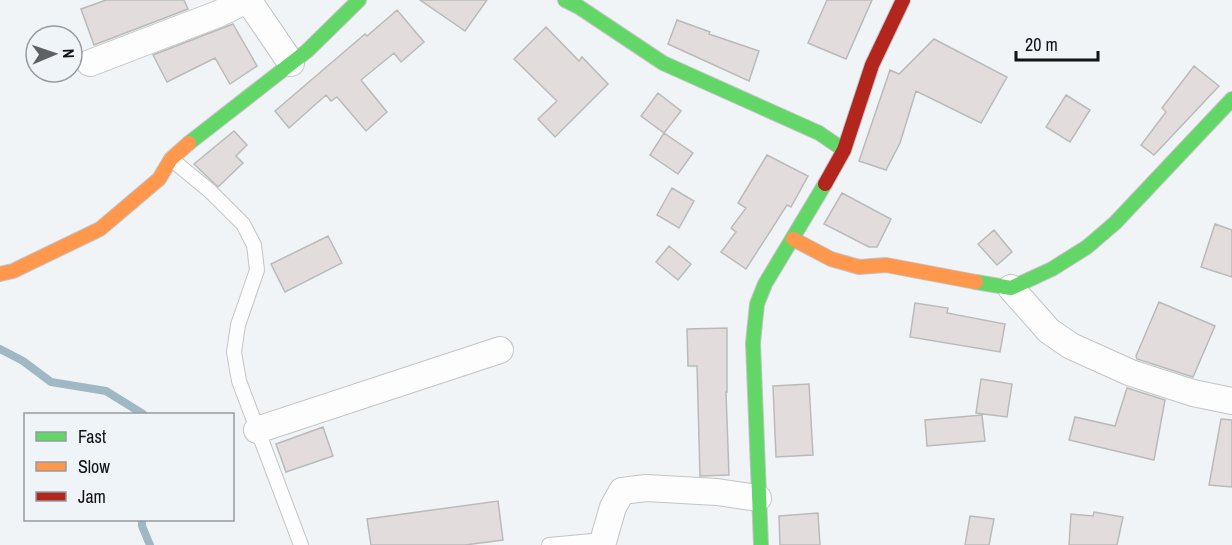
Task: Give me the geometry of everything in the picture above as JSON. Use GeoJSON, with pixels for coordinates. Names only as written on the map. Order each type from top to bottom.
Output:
{"type":"FeatureCollection","features":[{"type":"Feature","properties":{"kind":"main road"},"geometry":{"type":"LineString","coordinates":[[0,274],[13,271],[100,229],[159,179],[171,159],[307,51],[359,0]]}},
{"type":"Feature","properties":{"kind":"main road"},"geometry":{"type":"LineString","coordinates":[[565,0],[663,63],[819,133],[844,150]]}},
{"type":"Feature","properties":{"kind":"main road"},"geometry":{"type":"LineString","coordinates":[[761,545],[753,343],[757,304],[765,284],[844,150],[873,65],[903,0]]}},
{"type":"Feature","properties":{"kind":"main road"},"geometry":{"type":"LineString","coordinates":[[793,239],[831,260],[859,267],[886,265],[1011,288],[1053,269],[1087,247],[1115,223],[1232,99]]}},
{"type":"Feature","properties":{"kind":"street"},"geometry":{"type":"LineString","coordinates":[[90,63],[218,14],[247,0],[291,63]]}},
{"type":"Feature","properties":{"kind":"street"},"geometry":{"type":"LineString","coordinates":[[1011,288],[1049,332],[1071,346],[1131,373],[1193,393],[1232,401]]}},
{"type":"Feature","properties":{"kind":"street"},"geometry":{"type":"LineString","coordinates":[[257,430],[500,350]]}},
{"type":"Feature","properties":{"kind":"street"},"geometry":{"type":"LineString","coordinates":[[602,543],[613,507],[622,490],[646,488],[717,492],[758,498]]}},
{"type":"Feature","properties":{"kind":"lane"},"geometry":{"type":"LineString","coordinates":[[171,159],[210,191],[243,224],[254,245],[257,270],[238,325],[234,352],[240,381],[257,430],[301,545]]}},
{"type":"Feature","properties":{"kind":"lane"},"geometry":{"type":"LineString","coordinates":[[549,545],[602,543]]}},
{"type":"Feature","properties":{"kind":"building"},"geometry":{"type":"Polygon","coordinates":[[[106,0],[184,0],[188,9],[94,45],[81,9],[106,0]]]}},
{"type":"Feature","properties":{"kind":"building"},"geometry":{"type":"Polygon","coordinates":[[[420,0],[487,0],[465,31],[420,0]]]}},
{"type":"Feature","properties":{"kind":"building"},"geometry":{"type":"Polygon","coordinates":[[[827,0],[872,0],[846,59],[808,43],[827,0]]]}},
{"type":"Feature","properties":{"kind":"building"},"geometry":{"type":"Polygon","coordinates":[[[397,10],[424,42],[401,62],[394,53],[361,80],[387,112],[366,131],[337,97],[331,101],[326,95],[289,128],[275,111],[365,34],[367,36],[397,10]]]}},
{"type":"Feature","properties":{"kind":"building"},"geometry":{"type":"Polygon","coordinates":[[[677,20],[759,51],[749,81],[668,44],[677,20]]]}},
{"type":"Feature","properties":{"kind":"building"},"geometry":{"type":"Polygon","coordinates":[[[233,24],[257,66],[230,84],[215,58],[167,82],[153,55],[233,24]]]}},
{"type":"Feature","properties":{"kind":"building"},"geometry":{"type":"Polygon","coordinates":[[[546,27],[579,61],[582,57],[608,84],[555,137],[538,119],[557,101],[514,59],[546,27]]]}},
{"type":"Feature","properties":{"kind":"building"},"geometry":{"type":"Polygon","coordinates":[[[934,39],[1007,77],[981,123],[916,91],[900,143],[886,170],[859,161],[890,70],[899,74],[934,39]]]}},
{"type":"Feature","properties":{"kind":"building"},"geometry":{"type":"Polygon","coordinates":[[[1194,66],[1219,86],[1154,155],[1141,145],[1166,112],[1162,108],[1194,66]]]}},
{"type":"Feature","properties":{"kind":"building"},"geometry":{"type":"Polygon","coordinates":[[[658,93],[681,111],[664,133],[641,116],[658,93]]]}},
{"type":"Feature","properties":{"kind":"building"},"geometry":{"type":"Polygon","coordinates":[[[1066,95],[1090,110],[1070,142],[1046,127],[1066,95]]]}},
{"type":"Feature","properties":{"kind":"building"},"geometry":{"type":"Polygon","coordinates":[[[234,131],[247,145],[236,156],[243,163],[218,187],[194,164],[234,131]]]}},
{"type":"Feature","properties":{"kind":"building"},"geometry":{"type":"Polygon","coordinates":[[[664,133],[693,153],[678,174],[650,155],[664,133]]]}},
{"type":"Feature","properties":{"kind":"building"},"geometry":{"type":"Polygon","coordinates":[[[767,155],[808,176],[791,207],[787,205],[746,269],[721,252],[736,232],[731,228],[746,208],[738,203],[767,155]]]}},
{"type":"Feature","properties":{"kind":"building"},"geometry":{"type":"Polygon","coordinates":[[[672,188],[694,201],[679,228],[657,215],[672,188]]]}},
{"type":"Feature","properties":{"kind":"building"},"geometry":{"type":"Polygon","coordinates":[[[842,193],[891,219],[877,247],[869,247],[824,224],[842,193]]]}},
{"type":"Feature","properties":{"kind":"building"},"geometry":{"type":"Polygon","coordinates":[[[1215,224],[1232,230],[1232,277],[1201,267],[1215,224]]]}},
{"type":"Feature","properties":{"kind":"building"},"geometry":{"type":"Polygon","coordinates":[[[994,230],[1012,252],[997,265],[978,244],[994,230]]]}},
{"type":"Feature","properties":{"kind":"building"},"geometry":{"type":"Polygon","coordinates":[[[328,236],[342,263],[285,292],[271,264],[328,236]]]}},
{"type":"Feature","properties":{"kind":"building"},"geometry":{"type":"Polygon","coordinates":[[[669,246],[691,264],[678,280],[656,262],[669,246]]]}},
{"type":"Feature","properties":{"kind":"building"},"geometry":{"type":"Polygon","coordinates":[[[1159,302],[1215,326],[1193,377],[1137,359],[1136,356],[1159,302]]]}},
{"type":"Feature","properties":{"kind":"building"},"geometry":{"type":"Polygon","coordinates":[[[915,303],[948,308],[947,313],[1005,324],[1000,352],[910,337],[915,303]]]}},
{"type":"Feature","properties":{"kind":"building"},"geometry":{"type":"Polygon","coordinates":[[[727,328],[726,392],[729,475],[700,476],[697,366],[688,366],[687,329],[727,328]]]}},
{"type":"Feature","properties":{"kind":"building"},"geometry":{"type":"Polygon","coordinates":[[[981,379],[1012,384],[1007,417],[976,413],[981,379]]]}},
{"type":"Feature","properties":{"kind":"building"},"geometry":{"type":"Polygon","coordinates":[[[809,384],[813,455],[776,457],[773,386],[809,384]]]}},
{"type":"Feature","properties":{"kind":"building"},"geometry":{"type":"Polygon","coordinates":[[[1127,388],[1165,400],[1154,460],[1069,440],[1075,417],[1115,426],[1127,388]]]}},
{"type":"Feature","properties":{"kind":"building"},"geometry":{"type":"Polygon","coordinates":[[[982,415],[985,441],[927,446],[925,420],[982,415]]]}},
{"type":"Feature","properties":{"kind":"building"},"geometry":{"type":"Polygon","coordinates":[[[1221,419],[1232,420],[1232,487],[1209,485],[1221,419]]]}},
{"type":"Feature","properties":{"kind":"building"},"geometry":{"type":"Polygon","coordinates":[[[323,427],[333,456],[286,472],[276,444],[323,427]]]}},
{"type":"Feature","properties":{"kind":"building"},"geometry":{"type":"Polygon","coordinates":[[[498,501],[503,540],[465,545],[371,545],[367,519],[498,501]]]}},
{"type":"Feature","properties":{"kind":"building"},"geometry":{"type":"Polygon","coordinates":[[[1094,512],[1123,517],[1117,545],[1069,545],[1071,514],[1093,516],[1094,512]]]}},
{"type":"Feature","properties":{"kind":"building"},"geometry":{"type":"Polygon","coordinates":[[[818,513],[820,545],[780,545],[779,516],[818,513]]]}},
{"type":"Feature","properties":{"kind":"building"},"geometry":{"type":"Polygon","coordinates":[[[970,516],[994,519],[989,545],[965,545],[970,516]]]}},
{"type":"Feature","properties":{"kind":"waterway"},"geometry":{"type":"LineString","coordinates":[[0,349],[23,361],[51,382],[106,391],[141,413]]}},
{"type":"Feature","properties":{"kind":"waterway"},"geometry":{"type":"LineString","coordinates":[[142,521],[150,545]]}},
{"type":"Feature","properties":{"kind":"traffic: fast"},"geometry":{"type":"LineString","coordinates":[[189,143],[307,51],[359,0]]}},
{"type":"Feature","properties":{"kind":"traffic: fast"},"geometry":{"type":"LineString","coordinates":[[565,0],[663,63],[819,133],[844,150]]}},
{"type":"Feature","properties":{"kind":"traffic: fast"},"geometry":{"type":"LineString","coordinates":[[976,282],[1011,288],[1052,269],[1087,247],[1115,223],[1232,99]]}},
{"type":"Feature","properties":{"kind":"traffic: fast"},"geometry":{"type":"LineString","coordinates":[[761,545],[753,343],[757,304],[765,284],[825,184]]}},
{"type":"Feature","properties":{"kind":"traffic: slow"},"geometry":{"type":"LineString","coordinates":[[0,274],[13,271],[100,229],[159,179],[171,159],[189,143]]}},
{"type":"Feature","properties":{"kind":"traffic: slow"},"geometry":{"type":"LineString","coordinates":[[793,239],[831,259],[859,267],[886,265],[976,282]]}},
{"type":"Feature","properties":{"kind":"traffic: jam"},"geometry":{"type":"LineString","coordinates":[[825,184],[844,150],[872,65],[903,0]]}}]}
